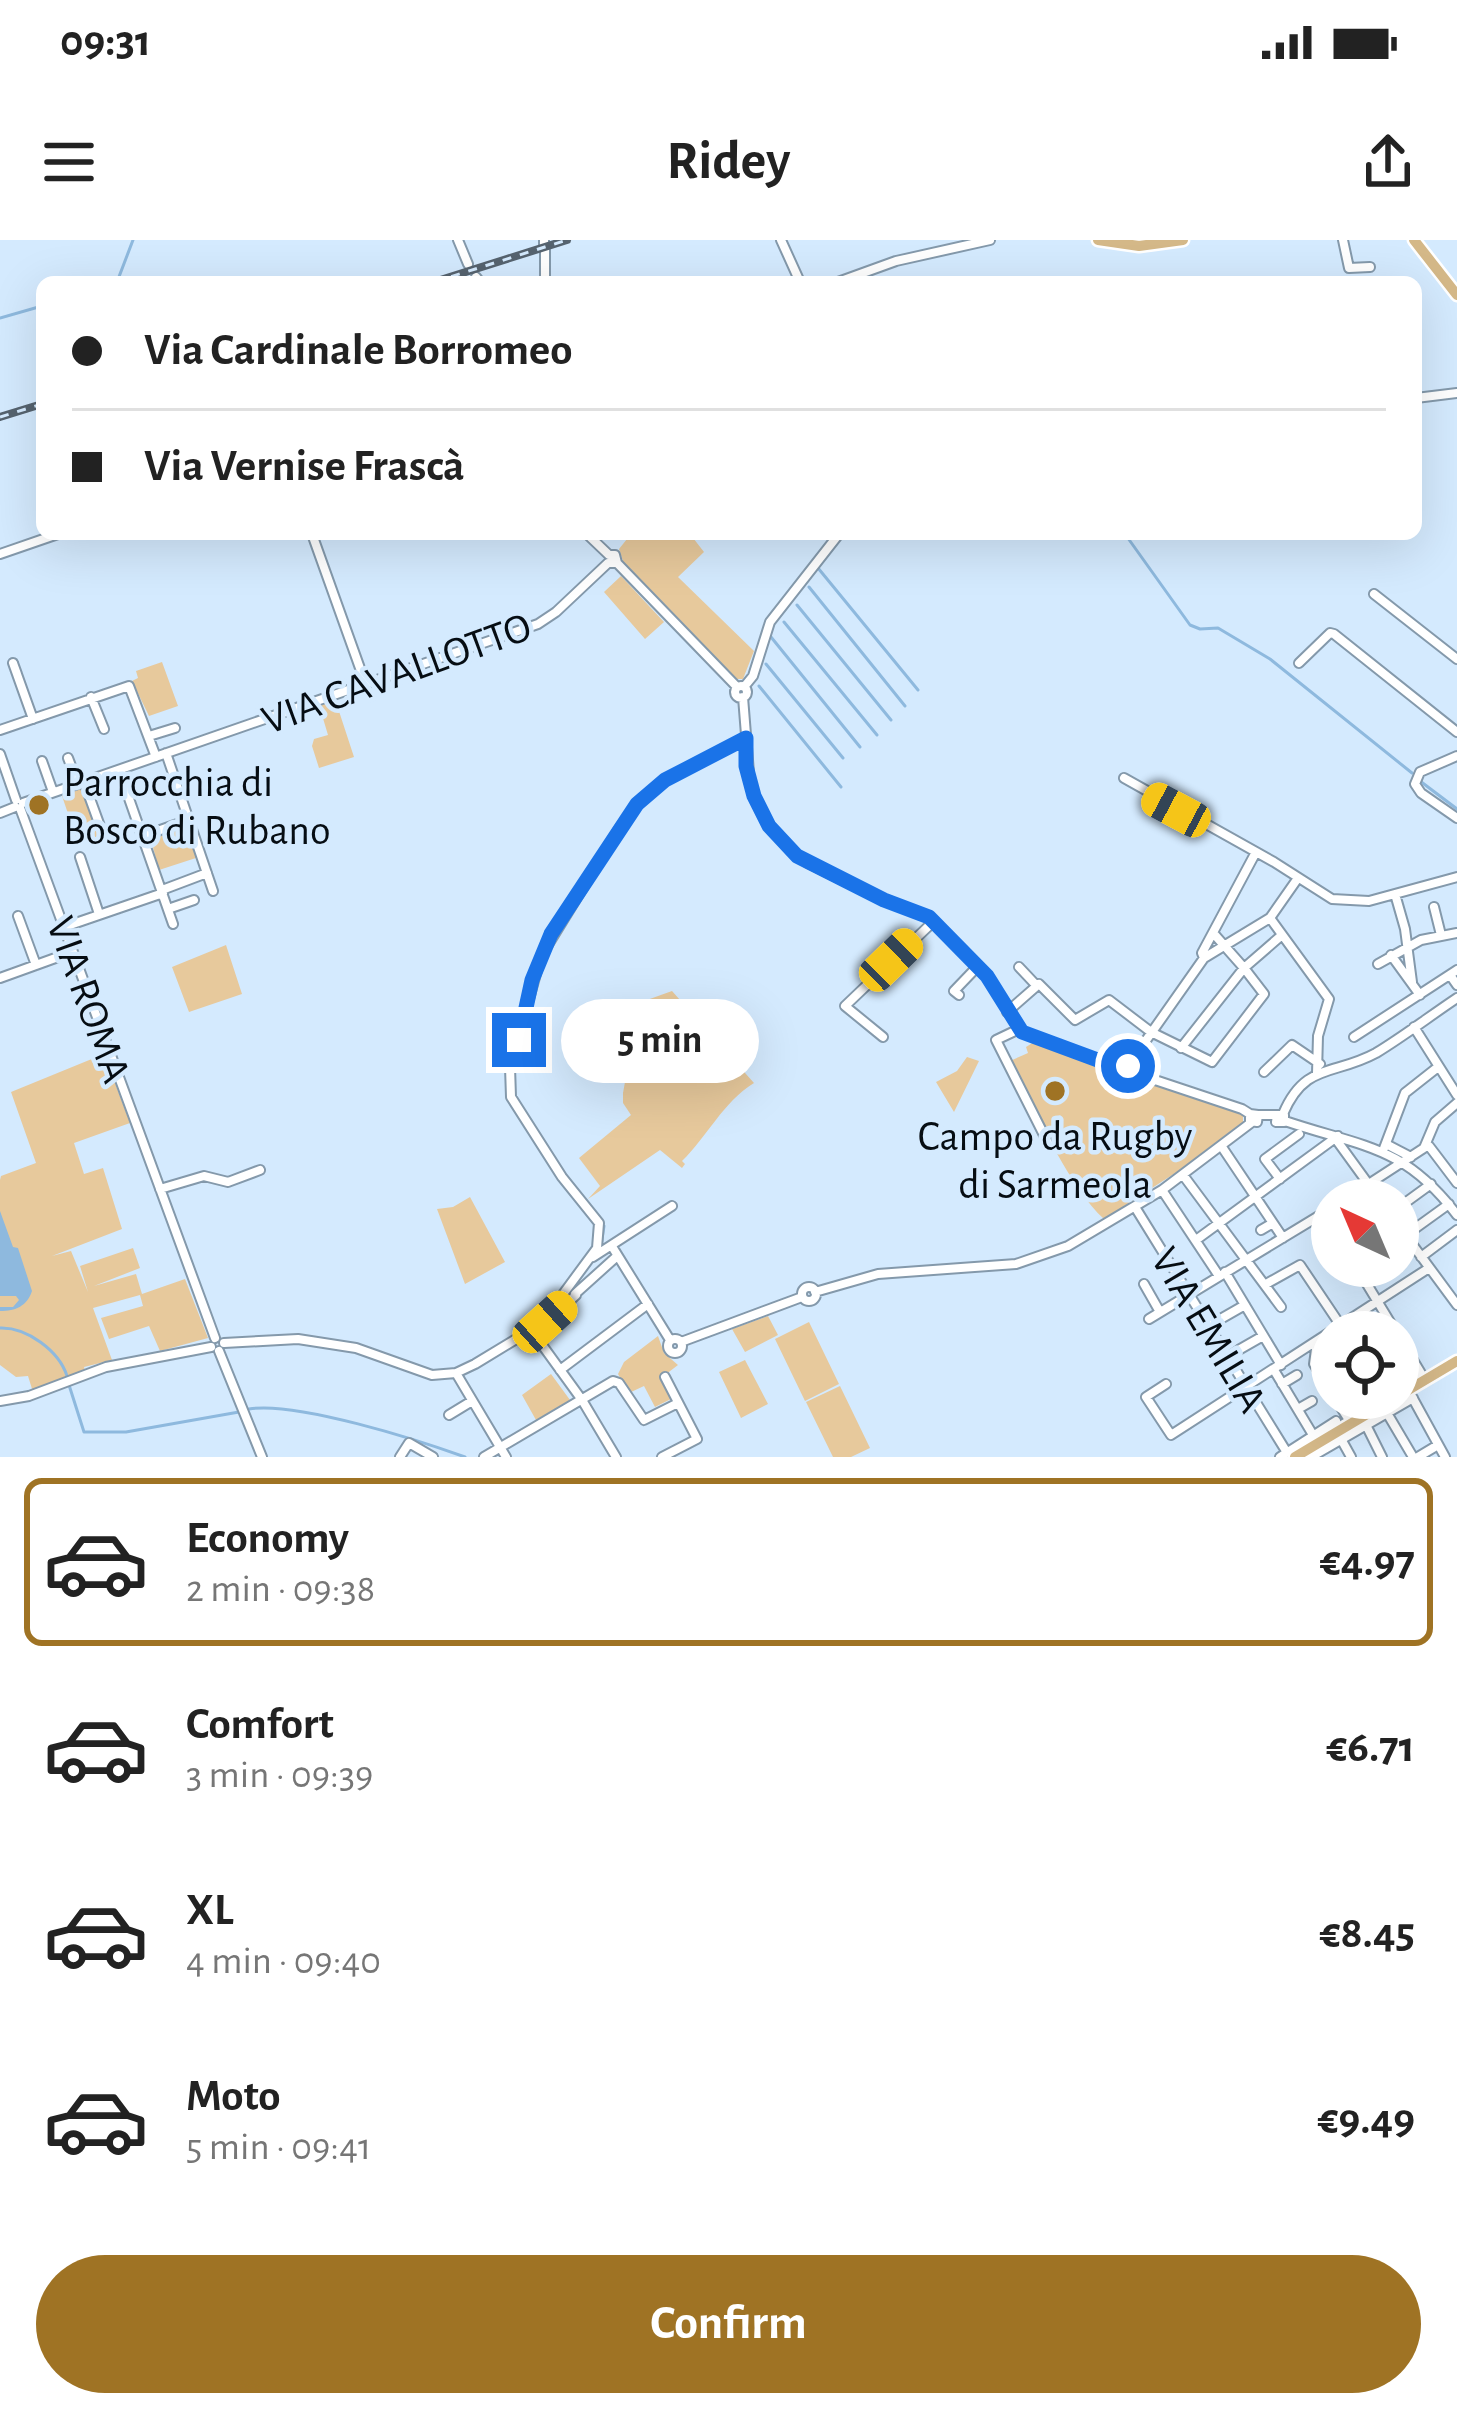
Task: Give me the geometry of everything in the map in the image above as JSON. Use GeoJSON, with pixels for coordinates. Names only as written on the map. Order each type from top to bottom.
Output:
{"type":"FeatureCollection","features":[{"type":"Feature","properties":{"kind":"main road"},"geometry":{"type":"LineString","coordinates":[[1098,240],[1138,246],[1183,240]]}},
{"type":"Feature","properties":{"kind":"main road"},"geometry":{"type":"LineString","coordinates":[[1414,240],[1457,295]]}},
{"type":"Feature","properties":{"kind":"main road"},"geometry":{"type":"LineString","coordinates":[[1419,1385],[1457,1361]]}},
{"type":"Feature","properties":{"kind":"main road"},"geometry":{"type":"LineString","coordinates":[[1290,1455],[1368,1419]]}},
{"type":"Feature","properties":{"kind":"street"},"geometry":{"type":"LineString","coordinates":[[458,240],[468,264]]}},
{"type":"Feature","properties":{"kind":"street"},"geometry":{"type":"LineString","coordinates":[[781,240],[797,276]]}},
{"type":"Feature","properties":{"kind":"street"},"geometry":{"type":"LineString","coordinates":[[855,276],[896,261],[990,240]]}},
{"type":"Feature","properties":{"kind":"street"},"geometry":{"type":"LineString","coordinates":[[1343,240],[1348,268],[1370,266]]}},
{"type":"Feature","properties":{"kind":"street"},"geometry":{"type":"LineString","coordinates":[[544,245],[545,276]]}},
{"type":"Feature","properties":{"kind":"street"},"geometry":{"type":"LineString","coordinates":[[1422,397],[1457,393]]}},
{"type":"Feature","properties":{"kind":"street"},"geometry":{"type":"LineString","coordinates":[[0,554],[41,540]]}},
{"type":"Feature","properties":{"kind":"street"},"geometry":{"type":"LineString","coordinates":[[314,540],[366,685]]}},
{"type":"Feature","properties":{"kind":"street"},"geometry":{"type":"LineString","coordinates":[[593,540],[741,690],[746,766],[769,826],[808,863],[934,921],[978,966],[1019,1029],[1043,1042],[1254,1118],[1280,1118],[1411,1157]]}},
{"type":"Feature","properties":{"kind":"street"},"geometry":{"type":"LineString","coordinates":[[741,690],[753,676],[770,622],[834,540]]}},
{"type":"Feature","properties":{"kind":"street","name":"VIA CAVALLOTTO"},"geometry":{"type":"LineString","coordinates":[[0,813],[538,624],[611,560]]}},
{"type":"Feature","properties":{"kind":"street"},"geometry":{"type":"LineString","coordinates":[[1374,593],[1457,659]]}},
{"type":"Feature","properties":{"kind":"street"},"geometry":{"type":"LineString","coordinates":[[1299,663],[1330,632],[1457,732]]}},
{"type":"Feature","properties":{"kind":"street"},"geometry":{"type":"LineString","coordinates":[[17,674],[32,718]]}},
{"type":"Feature","properties":{"kind":"street"},"geometry":{"type":"LineString","coordinates":[[0,730],[129,686],[189,820],[213,891]]}},
{"type":"Feature","properties":{"kind":"street"},"geometry":{"type":"LineString","coordinates":[[92,697],[104,729]]}},
{"type":"Feature","properties":{"kind":"street"},"geometry":{"type":"LineString","coordinates":[[149,736],[175,728]]}},
{"type":"Feature","properties":{"kind":"street"},"geometry":{"type":"LineString","coordinates":[[541,1324],[591,1257],[600,1236],[599,1222],[562,1177],[511,1097],[510,1067],[532,980],[551,934],[637,804],[665,780],[746,738]]}},
{"type":"Feature","properties":{"kind":"street","name":"VIA ROMA"},"geometry":{"type":"LineString","coordinates":[[0,754],[262,1457]]}},
{"type":"Feature","properties":{"kind":"street"},"geometry":{"type":"LineString","coordinates":[[1457,756],[1420,772],[1415,784],[1421,794],[1457,818]]}},
{"type":"Feature","properties":{"kind":"street"},"geometry":{"type":"LineString","coordinates":[[68,758],[100,826]]}},
{"type":"Feature","properties":{"kind":"street"},"geometry":{"type":"LineString","coordinates":[[42,761],[53,792]]}},
{"type":"Feature","properties":{"kind":"street"},"geometry":{"type":"LineString","coordinates":[[119,770],[173,924]]}},
{"type":"Feature","properties":{"kind":"street"},"geometry":{"type":"LineString","coordinates":[[1124,778],[1344,903],[1457,877]]}},
{"type":"Feature","properties":{"kind":"street"},"geometry":{"type":"LineString","coordinates":[[143,836],[189,820]]}},
{"type":"Feature","properties":{"kind":"street"},"geometry":{"type":"LineString","coordinates":[[1204,958],[1211,933],[1256,852]]}},
{"type":"Feature","properties":{"kind":"street"},"geometry":{"type":"LineString","coordinates":[[80,857],[99,914]]}},
{"type":"Feature","properties":{"kind":"street"},"geometry":{"type":"LineString","coordinates":[[64,927],[207,874]]}},
{"type":"Feature","properties":{"kind":"street"},"geometry":{"type":"LineString","coordinates":[[1127,1069],[1204,958],[1270,918],[1298,878]]}},
{"type":"Feature","properties":{"kind":"street"},"geometry":{"type":"LineString","coordinates":[[1395,894],[1412,982]]}},
{"type":"Feature","properties":{"kind":"street"},"geometry":{"type":"LineString","coordinates":[[168,909],[194,900]]}},
{"type":"Feature","properties":{"kind":"street"},"geometry":{"type":"LineString","coordinates":[[1434,908],[1441,934]]}},
{"type":"Feature","properties":{"kind":"street"},"geometry":{"type":"LineString","coordinates":[[18,916],[36,965]]}},
{"type":"Feature","properties":{"kind":"street"},"geometry":{"type":"LineString","coordinates":[[1270,918],[1329,999],[1318,1036],[1318,1069]]}},
{"type":"Feature","properties":{"kind":"street"},"geometry":{"type":"LineString","coordinates":[[883,1037],[845,1006],[934,921]]}},
{"type":"Feature","properties":{"kind":"street"},"geometry":{"type":"LineString","coordinates":[[1378,964],[1407,946],[1457,933]]}},
{"type":"Feature","properties":{"kind":"street"},"geometry":{"type":"LineString","coordinates":[[1210,1062],[1264,993],[1214,934]]}},
{"type":"Feature","properties":{"kind":"street"},"geometry":{"type":"LineString","coordinates":[[1181,1048],[1244,968],[1282,935]]}},
{"type":"Feature","properties":{"kind":"street"},"geometry":{"type":"LineString","coordinates":[[0,978],[73,952]]}},
{"type":"Feature","properties":{"kind":"street"},"geometry":{"type":"LineString","coordinates":[[1391,956],[1420,995]]}},
{"type":"Feature","properties":{"kind":"street"},"geometry":{"type":"LineString","coordinates":[[959,995],[954,991],[978,966]]}},
{"type":"Feature","properties":{"kind":"street"},"geometry":{"type":"LineString","coordinates":[[1019,967],[1036,985]]}},
{"type":"Feature","properties":{"kind":"street"},"geometry":{"type":"LineString","coordinates":[[1354,1037],[1454,973],[1457,986]]}},
{"type":"Feature","properties":{"kind":"street"},"geometry":{"type":"LineString","coordinates":[[1007,1012],[1036,985],[1042,985],[1078,1021],[1109,1000],[1151,1032],[1224,1072]]}},
{"type":"Feature","properties":{"kind":"street"},"geometry":{"type":"LineString","coordinates":[[1280,1118],[1299,1085],[1318,1069],[1370,1056],[1455,1003]]}},
{"type":"Feature","properties":{"kind":"street"},"geometry":{"type":"LineString","coordinates":[[1396,1013],[1412,1029],[1457,1099],[1435,1122],[1424,1148]]}},
{"type":"Feature","properties":{"kind":"street"},"geometry":{"type":"LineString","coordinates":[[1019,1029],[996,1040],[1050,1147]]}},
{"type":"Feature","properties":{"kind":"street"},"geometry":{"type":"LineString","coordinates":[[1264,1072],[1292,1046],[1318,1069]]}},
{"type":"Feature","properties":{"kind":"street"},"geometry":{"type":"LineString","coordinates":[[1385,1147],[1405,1094],[1438,1066]]}},
{"type":"Feature","properties":{"kind":"street"},"geometry":{"type":"LineString","coordinates":[[0,1401],[106,1367],[217,1345],[298,1339],[369,1350],[417,1373],[456,1373],[532,1331],[614,1253],[670,1340],[681,1342],[802,1297],[812,1301],[815,1292],[878,1274],[1016,1264],[1068,1246],[1162,1190],[1254,1118]]}},
{"type":"Feature","properties":{"kind":"street"},"geometry":{"type":"LineString","coordinates":[[1280,1179],[1265,1159],[1299,1134]]}},
{"type":"Feature","properties":{"kind":"street"},"geometry":{"type":"LineString","coordinates":[[1196,1240],[1337,1137]]}},
{"type":"Feature","properties":{"kind":"street"},"geometry":{"type":"LineString","coordinates":[[1337,1137],[1365,1179]]}},
{"type":"Feature","properties":{"kind":"street"},"geometry":{"type":"LineString","coordinates":[[1374,1179],[1429,1146],[1457,1183]]}},
{"type":"Feature","properties":{"kind":"street"},"geometry":{"type":"LineString","coordinates":[[1222,1147],[1283,1238]]}},
{"type":"Feature","properties":{"kind":"street"},"geometry":{"type":"LineString","coordinates":[[1385,1147],[1431,1184],[1457,1214]]}},
{"type":"Feature","properties":{"kind":"street"},"geometry":{"type":"LineString","coordinates":[[160,1190],[204,1177],[228,1182],[260,1170]]}},
{"type":"Feature","properties":{"kind":"street"},"geometry":{"type":"LineString","coordinates":[[1183,1175],[1281,1307]]}},
{"type":"Feature","properties":{"kind":"street"},"geometry":{"type":"LineString","coordinates":[[1419,1193],[1431,1184]]}},
{"type":"Feature","properties":{"kind":"street"},"geometry":{"type":"LineString","coordinates":[[1162,1190],[1245,1305],[1282,1384],[1313,1435]]}},
{"type":"Feature","properties":{"kind":"street"},"geometry":{"type":"LineString","coordinates":[[1419,1226],[1449,1204]]}},
{"type":"Feature","properties":{"kind":"street"},"geometry":{"type":"LineString","coordinates":[[591,1257],[672,1205]]}},
{"type":"Feature","properties":{"kind":"street","name":"VIA EMILIA"},"geometry":{"type":"LineString","coordinates":[[1135,1207],[1290,1455]]}},
{"type":"Feature","properties":{"kind":"street"},"geometry":{"type":"LineString","coordinates":[[1149,1319],[1311,1221]]}},
{"type":"Feature","properties":{"kind":"street"},"geometry":{"type":"LineString","coordinates":[[1262,1231],[1273,1223]]}},
{"type":"Feature","properties":{"kind":"street"},"geometry":{"type":"LineString","coordinates":[[1421,1257],[1457,1230]]}},
{"type":"Feature","properties":{"kind":"street"},"geometry":{"type":"LineString","coordinates":[[1419,1254],[1457,1305]]}},
{"type":"Feature","properties":{"kind":"street"},"geometry":{"type":"LineString","coordinates":[[1266,1284],[1300,1265],[1331,1311]]}},
{"type":"Feature","properties":{"kind":"street"},"geometry":{"type":"LineString","coordinates":[[1364,1311],[1429,1268]]}},
{"type":"Feature","properties":{"kind":"street"},"geometry":{"type":"LineString","coordinates":[[1144,1284],[1160,1312]]}},
{"type":"Feature","properties":{"kind":"street"},"geometry":{"type":"LineString","coordinates":[[1447,1291],[1457,1284]]}},
{"type":"Feature","properties":{"kind":"street"},"geometry":{"type":"LineString","coordinates":[[1369,1287],[1383,1311]]}},
{"type":"Feature","properties":{"kind":"street"},"geometry":{"type":"LineString","coordinates":[[560,1370],[648,1304]]}},
{"type":"Feature","properties":{"kind":"street"},"geometry":{"type":"LineString","coordinates":[[1210,1325],[1245,1305]]}},
{"type":"Feature","properties":{"kind":"street"},"geometry":{"type":"LineString","coordinates":[[532,1331],[616,1457]]}},
{"type":"Feature","properties":{"kind":"street"},"geometry":{"type":"LineString","coordinates":[[1228,1356],[1263,1336]]}},
{"type":"Feature","properties":{"kind":"street"},"geometry":{"type":"LineString","coordinates":[[1166,1384],[1146,1396],[1171,1435],[1311,1350]]}},
{"type":"Feature","properties":{"kind":"street"},"geometry":{"type":"LineString","coordinates":[[456,1373],[503,1453]]}},
{"type":"Feature","properties":{"kind":"street"},"geometry":{"type":"LineString","coordinates":[[1282,1384],[1298,1375]]}},
{"type":"Feature","properties":{"kind":"street"},"geometry":{"type":"LineString","coordinates":[[662,1457],[698,1439],[665,1377]]}},
{"type":"Feature","properties":{"kind":"street"},"geometry":{"type":"LineString","coordinates":[[484,1457],[503,1453],[616,1381],[644,1420],[678,1403]]}},
{"type":"Feature","properties":{"kind":"street"},"geometry":{"type":"LineString","coordinates":[[1419,1400],[1445,1457]]}},
{"type":"Feature","properties":{"kind":"street"},"geometry":{"type":"LineString","coordinates":[[449,1415],[472,1401]]}},
{"type":"Feature","properties":{"kind":"street"},"geometry":{"type":"LineString","coordinates":[[1298,1409],[1311,1402]]}},
{"type":"Feature","properties":{"kind":"street"},"geometry":{"type":"LineString","coordinates":[[1355,1419],[1382,1457]]}},
{"type":"Feature","properties":{"kind":"street"},"geometry":{"type":"LineString","coordinates":[[1312,1457],[1372,1419]]}},
{"type":"Feature","properties":{"kind":"street"},"geometry":{"type":"LineString","coordinates":[[1391,1419],[1415,1457],[1438,1445]]}},
{"type":"Feature","properties":{"kind":"street"},"geometry":{"type":"LineString","coordinates":[[1290,1455],[1336,1421]]}},
{"type":"Feature","properties":{"kind":"street"},"geometry":{"type":"LineString","coordinates":[[1341,1439],[1352,1457]]}},
{"type":"Feature","properties":{"kind":"street"},"geometry":{"type":"LineString","coordinates":[[400,1457],[409,1443],[433,1457]]}},
{"type":"Feature","properties":{"kind":"shaded area"},"geometry":{"type":"Polygon","coordinates":[[[626,540],[695,540],[704,552],[678,577],[754,651],[743,679],[737,679],[623,561],[619,549],[626,540]]]}},
{"type":"Feature","properties":{"kind":"shaded area"},"geometry":{"type":"Polygon","coordinates":[[[621,576],[664,622],[645,639],[604,592],[621,576]]]}},
{"type":"Feature","properties":{"kind":"shaded area"},"geometry":{"type":"Polygon","coordinates":[[[162,662],[178,706],[149,716],[132,681],[138,678],[136,671],[162,662]]]}},
{"type":"Feature","properties":{"kind":"shaded area"},"geometry":{"type":"Polygon","coordinates":[[[335,699],[354,757],[319,768],[312,746],[314,739],[328,735],[319,705],[335,699]]]}},
{"type":"Feature","properties":{"kind":"shaded area"},"geometry":{"type":"Polygon","coordinates":[[[83,785],[102,835],[78,843],[61,793],[83,785]]]}},
{"type":"Feature","properties":{"kind":"shaded area"},"geometry":{"type":"Polygon","coordinates":[[[187,824],[199,857],[159,870],[150,836],[187,824]]]}},
{"type":"Feature","properties":{"kind":"shaded area"},"geometry":{"type":"Polygon","coordinates":[[[226,945],[242,994],[189,1012],[172,967],[226,945]]]}},
{"type":"Feature","properties":{"kind":"shaded area"},"geometry":{"type":"Polygon","coordinates":[[[672,991],[754,1083],[724,1110],[682,1161],[682,1168],[660,1150],[588,1199],[600,1186],[579,1158],[631,1115],[623,1093],[638,1010],[647,1000],[672,991]]]}},
{"type":"Feature","properties":{"kind":"shaded area"},"geometry":{"type":"Polygon","coordinates":[[[1034,1042],[1116,1070],[1120,1077],[1133,1076],[1229,1107],[1243,1114],[1243,1123],[1104,1219],[1065,1166],[1010,1061],[1028,1053],[1026,1047],[1034,1042]]]}},
{"type":"Feature","properties":{"kind":"shaded area"},"geometry":{"type":"Polygon","coordinates":[[[104,1054],[130,1123],[74,1143],[84,1174],[103,1168],[122,1229],[52,1256],[71,1251],[88,1292],[80,1266],[133,1248],[140,1268],[94,1286],[136,1274],[142,1294],[185,1279],[208,1338],[160,1351],[149,1326],[109,1339],[101,1318],[143,1306],[140,1295],[93,1308],[112,1360],[84,1367],[85,1371],[33,1392],[28,1376],[16,1377],[0,1365],[0,1180],[36,1163],[11,1092],[104,1054]]]}},
{"type":"Feature","properties":{"kind":"shaded area"},"geometry":{"type":"Polygon","coordinates":[[[967,1057],[979,1061],[954,1112],[936,1082],[957,1071],[967,1057]]]}},
{"type":"Feature","properties":{"kind":"shaded area"},"geometry":{"type":"Polygon","coordinates":[[[470,1197],[505,1262],[465,1284],[437,1209],[470,1197]]]}},
{"type":"Feature","properties":{"kind":"shaded area"},"geometry":{"type":"Polygon","coordinates":[[[768,1316],[778,1335],[745,1352],[732,1329],[768,1316]]]}},
{"type":"Feature","properties":{"kind":"shaded area"},"geometry":{"type":"Polygon","coordinates":[[[809,1322],[839,1384],[805,1401],[775,1339],[809,1322]]]}},
{"type":"Feature","properties":{"kind":"shaded area"},"geometry":{"type":"Polygon","coordinates":[[[658,1336],[664,1353],[678,1365],[661,1378],[673,1398],[655,1407],[644,1386],[629,1393],[618,1374],[624,1362],[658,1336]]]}},
{"type":"Feature","properties":{"kind":"shaded area"},"geometry":{"type":"Polygon","coordinates":[[[745,1360],[768,1404],[741,1418],[719,1372],[745,1360]]]}},
{"type":"Feature","properties":{"kind":"shaded area"},"geometry":{"type":"Polygon","coordinates":[[[551,1374],[570,1400],[536,1420],[522,1395],[551,1374]]]}},
{"type":"Feature","properties":{"kind":"shaded area"},"geometry":{"type":"Polygon","coordinates":[[[840,1386],[870,1448],[851,1457],[833,1457],[806,1402],[840,1386]]]}},
{"type":"Feature","properties":{"kind":"water"},"geometry":{"type":"Polygon","coordinates":[[[0,1211],[32,1291],[20,1307],[0,1311],[19,1300],[0,1296],[0,1211]]]}},
{"type":"Feature","properties":{"kind":"waterway"},"geometry":{"type":"LineString","coordinates":[[119,276],[133,240]]}},
{"type":"Feature","properties":{"kind":"waterway"},"geometry":{"type":"LineString","coordinates":[[0,318],[36,308]]}},
{"type":"Feature","properties":{"kind":"waterway"},"geometry":{"type":"LineString","coordinates":[[1129,540],[1190,625],[1218,628],[1270,659],[1412,773]]}},
{"type":"Feature","properties":{"kind":"waterway"},"geometry":{"type":"LineString","coordinates":[[818,568],[918,690]]}},
{"type":"Feature","properties":{"kind":"waterway"},"geometry":{"type":"LineString","coordinates":[[809,587],[905,706]]}},
{"type":"Feature","properties":{"kind":"waterway"},"geometry":{"type":"LineString","coordinates":[[797,605],[891,720]]}},
{"type":"Feature","properties":{"kind":"waterway"},"geometry":{"type":"LineString","coordinates":[[784,622],[877,735]]}},
{"type":"Feature","properties":{"kind":"waterway"},"geometry":{"type":"LineString","coordinates":[[771,637],[860,747]]}},
{"type":"Feature","properties":{"kind":"waterway"},"geometry":{"type":"LineString","coordinates":[[766,664],[843,758]]}},
{"type":"Feature","properties":{"kind":"waterway"},"geometry":{"type":"LineString","coordinates":[[759,686],[841,787]]}},
{"type":"Feature","properties":{"kind":"waterway"},"geometry":{"type":"LineString","coordinates":[[1420,781],[1457,809]]}},
{"type":"Feature","properties":{"kind":"waterway"},"geometry":{"type":"LineString","coordinates":[[601,1246],[604,1226]]}},
{"type":"Feature","properties":{"kind":"waterway"},"geometry":{"type":"LineString","coordinates":[[0,1328],[41,1342],[67,1376]]}},
{"type":"Feature","properties":{"kind":"waterway"},"geometry":{"type":"LineString","coordinates":[[69,1385],[84,1432],[126,1432],[239,1412]]}},
{"type":"Feature","properties":{"kind":"waterway"},"geometry":{"type":"LineString","coordinates":[[249,1409],[326,1416],[465,1457]]}},
{"type":"Feature","properties":{"kind":"railway"},"geometry":{"type":"LineString","coordinates":[[453,276],[567,240]]}},
{"type":"Feature","properties":{"kind":"railway"},"geometry":{"type":"LineString","coordinates":[[0,417],[36,406]]}},
{"type":"Feature","properties":{"kind":"place","name":"Parrocchia di Bosco di Rubano"},"geometry":{"type":"Point","coordinates":[39,805]}},
{"type":"Feature","properties":{"kind":"place","name":"Campo da Rugby di Sarmeola"},"geometry":{"type":"Point","coordinates":[1055,1091]}},
{"type":"Feature","properties":{"kind":"route"},"geometry":{"type":"LineString","coordinates":[[519,1040],[532,980],[551,934],[637,804],[665,780],[746,738],[746,766],[759,809],[797,856],[929,917],[987,976],[1022,1032],[1122,1069],[1128,1066]]}}]}
